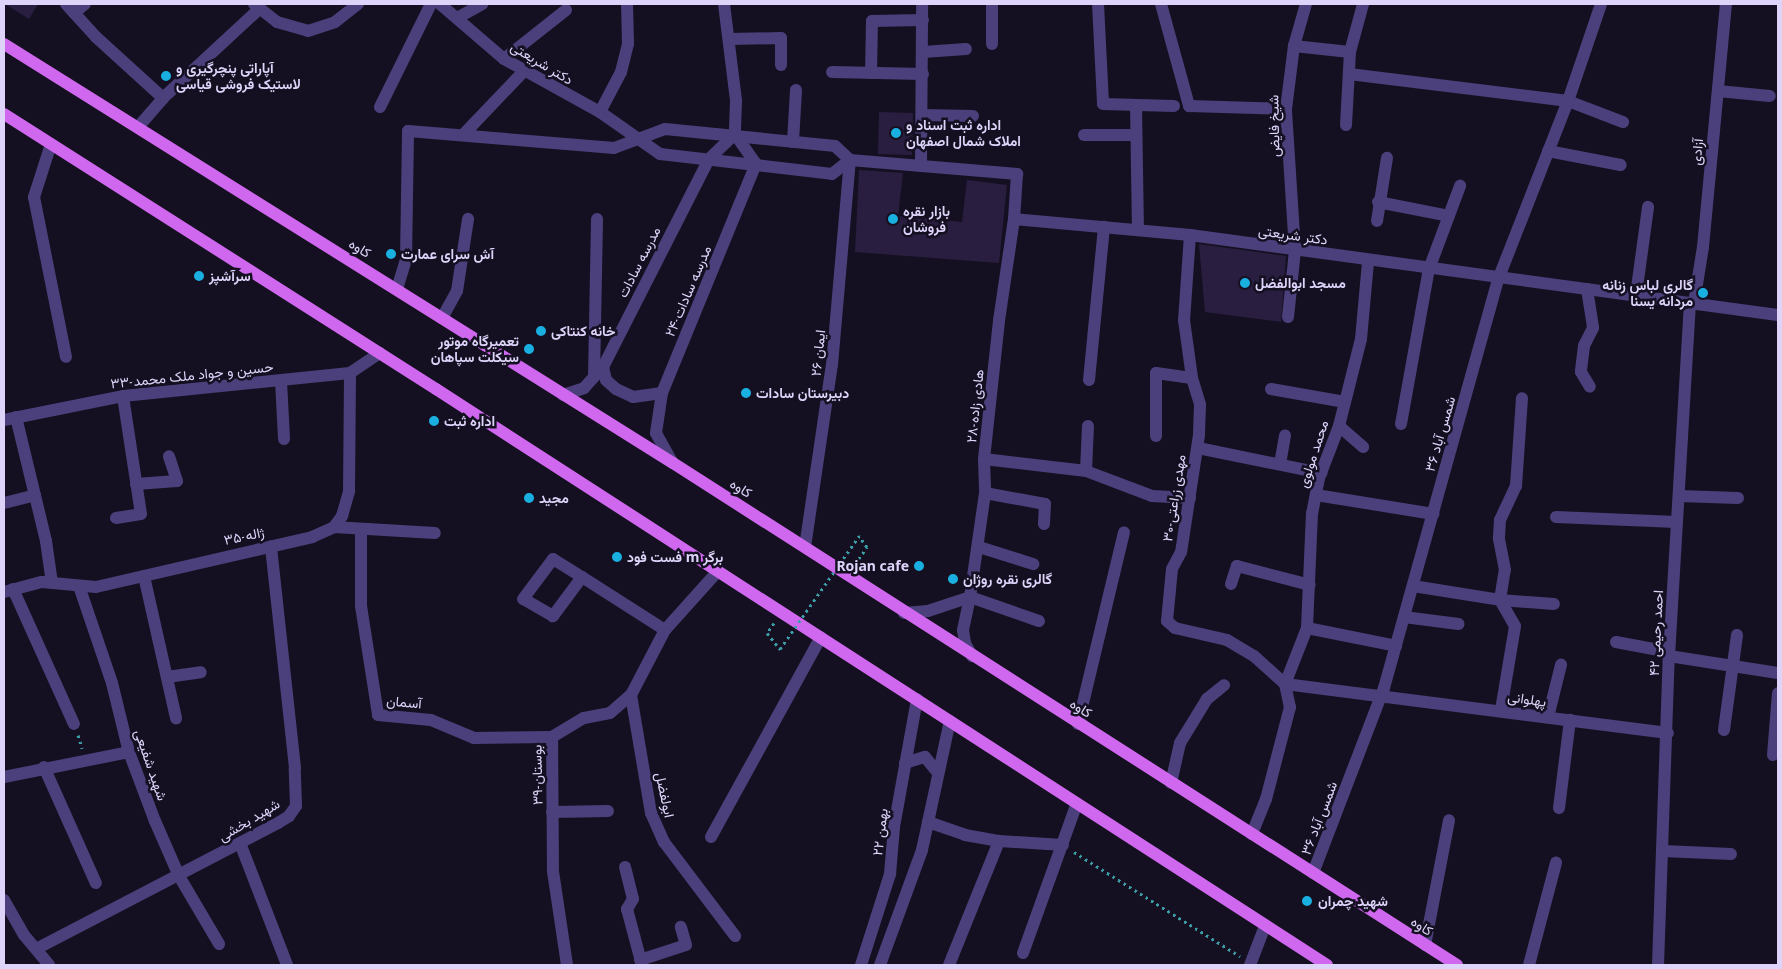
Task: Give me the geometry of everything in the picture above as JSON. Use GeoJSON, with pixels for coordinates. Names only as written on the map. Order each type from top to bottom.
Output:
{"type":"FeatureCollection","features":[{"type":"Feature","properties":{"kind":"main road","name":"کاوه"},"geometry":{"type":"LineString","coordinates":[[4,44],[139,126],[806,547],[904,613],[1456,965]]}},
{"type":"Feature","properties":{"kind":"main road"},"geometry":{"type":"LineString","coordinates":[[4,114],[380,353],[1327,965]]}},
{"type":"Feature","properties":{"kind":"street"},"geometry":{"type":"LineString","coordinates":[[85,4],[70,8],[96,37],[163,98]]}},
{"type":"Feature","properties":{"kind":"street"},"geometry":{"type":"LineString","coordinates":[[139,126],[163,98],[256,7],[277,22],[308,31],[335,22],[358,4]]}},
{"type":"Feature","properties":{"kind":"street"},"geometry":{"type":"LineString","coordinates":[[380,107],[431,4]]}},
{"type":"Feature","properties":{"kind":"street","name":"دکتر شریعتی"},"geometry":{"type":"LineString","coordinates":[[440,4],[504,59],[600,112],[634,139],[660,154],[832,174],[850,160]]}},
{"type":"Feature","properties":{"kind":"street"},"geometry":{"type":"LineString","coordinates":[[457,18],[482,4]]}},
{"type":"Feature","properties":{"kind":"street"},"geometry":{"type":"LineString","coordinates":[[600,112],[622,72],[628,44],[627,4]]}},
{"type":"Feature","properties":{"kind":"street"},"geometry":{"type":"LineString","coordinates":[[724,4],[730,39],[736,101],[735,134],[756,164]]}},
{"type":"Feature","properties":{"kind":"street"},"geometry":{"type":"LineString","coordinates":[[921,166],[922,4]]}},
{"type":"Feature","properties":{"kind":"street"},"geometry":{"type":"LineString","coordinates":[[992,4],[992,44]]}},
{"type":"Feature","properties":{"kind":"street"},"geometry":{"type":"LineString","coordinates":[[1098,4],[1103,104],[1174,106]]}},
{"type":"Feature","properties":{"kind":"street"},"geometry":{"type":"LineString","coordinates":[[1161,4],[1189,106],[1286,109]]}},
{"type":"Feature","properties":{"kind":"street","name":"شیخ فایض"},"geometry":{"type":"LineString","coordinates":[[1288,317],[1295,250],[1286,109],[1294,46],[1306,4]]}},
{"type":"Feature","properties":{"kind":"street"},"geometry":{"type":"LineString","coordinates":[[1346,124],[1350,52],[1363,4]]}},
{"type":"Feature","properties":{"kind":"street","name":"شمس آباد ۳۶"},"geometry":{"type":"LineString","coordinates":[[1313,873],[1329,839],[1381,694],[1396,646],[1499,277],[1568,101],[1600,4]]}},
{"type":"Feature","properties":{"kind":"street","name":"آزادی"},"geometry":{"type":"LineString","coordinates":[[1692,303],[1703,247],[1726,4]]}},
{"type":"Feature","properties":{"kind":"street"},"geometry":{"type":"LineString","coordinates":[[504,59],[566,10]]}},
{"type":"Feature","properties":{"kind":"street"},"geometry":{"type":"LineString","coordinates":[[871,73],[872,21],[922,20]]}},
{"type":"Feature","properties":{"kind":"street"},"geometry":{"type":"LineString","coordinates":[[730,39],[781,38],[781,65]]}},
{"type":"Feature","properties":{"kind":"street"},"geometry":{"type":"LineString","coordinates":[[1294,46],[1350,52]]}},
{"type":"Feature","properties":{"kind":"street"},"geometry":{"type":"LineString","coordinates":[[922,52],[966,49]]}},
{"type":"Feature","properties":{"kind":"street"},"geometry":{"type":"LineString","coordinates":[[463,135],[524,71]]}},
{"type":"Feature","properties":{"kind":"street"},"geometry":{"type":"LineString","coordinates":[[832,72],[922,74]]}},
{"type":"Feature","properties":{"kind":"street"},"geometry":{"type":"LineString","coordinates":[[1349,74],[1568,101],[1624,122]]}},
{"type":"Feature","properties":{"kind":"street"},"geometry":{"type":"LineString","coordinates":[[793,142],[796,90]]}},
{"type":"Feature","properties":{"kind":"street"},"geometry":{"type":"LineString","coordinates":[[1718,91],[1770,96]]}},
{"type":"Feature","properties":{"kind":"street"},"geometry":{"type":"LineString","coordinates":[[1136,105],[1138,229]]}},
{"type":"Feature","properties":{"kind":"street"},"geometry":{"type":"LineString","coordinates":[[922,114],[973,116]]}},
{"type":"Feature","properties":{"kind":"street"},"geometry":{"type":"LineString","coordinates":[[397,289],[406,260],[408,131],[614,148],[665,129],[735,134],[835,146],[850,160],[1017,174],[1014,219]]}},
{"type":"Feature","properties":{"kind":"street","name":"مدرسه سادات"},"geometry":{"type":"LineString","coordinates":[[563,395],[584,388],[603,367],[709,159],[735,134]]}},
{"type":"Feature","properties":{"kind":"street"},"geometry":{"type":"LineString","coordinates":[[1084,135],[1136,134]]}},
{"type":"Feature","properties":{"kind":"street"},"geometry":{"type":"LineString","coordinates":[[51,144],[34,197],[66,357]]}},
{"type":"Feature","properties":{"kind":"street"},"geometry":{"type":"LineString","coordinates":[[1548,151],[1621,165]]}},
{"type":"Feature","properties":{"kind":"street"},"geometry":{"type":"LineString","coordinates":[[1376,221],[1387,158]]}},
{"type":"Feature","properties":{"kind":"street","name":"۲۶ ایمان"},"geometry":{"type":"LineString","coordinates":[[806,547],[832,365],[850,160]]}},
{"type":"Feature","properties":{"kind":"street","name":"۲۴-مدرسه سادات"},"geometry":{"type":"LineString","coordinates":[[673,463],[656,433],[662,393],[756,164]]}},
{"type":"Feature","properties":{"kind":"street"},"geometry":{"type":"LineString","coordinates":[[1401,424],[1429,269],[1460,186]]}},
{"type":"Feature","properties":{"kind":"street"},"geometry":{"type":"LineString","coordinates":[[1378,202],[1449,216]]}},
{"type":"Feature","properties":{"kind":"street"},"geometry":{"type":"LineString","coordinates":[[1636,295],[1648,207]]}},
{"type":"Feature","properties":{"kind":"street"},"geometry":{"type":"LineString","coordinates":[[442,318],[457,291],[468,219]]}},
{"type":"Feature","properties":{"kind":"street"},"geometry":{"type":"LineString","coordinates":[[594,377],[597,219]]}},
{"type":"Feature","properties":{"kind":"street","name":"دکتر شریعتی"},"geometry":{"type":"LineString","coordinates":[[1014,219],[1190,235],[1368,262],[1499,277],[1778,315]]}},
{"type":"Feature","properties":{"kind":"street","name":"۲۸-هادی زاده"},"geometry":{"type":"LineString","coordinates":[[972,656],[965,643],[963,630],[979,547],[985,493],[984,459],[1014,219]]}},
{"type":"Feature","properties":{"kind":"street"},"geometry":{"type":"LineString","coordinates":[[1089,380],[1104,227]]}},
{"type":"Feature","properties":{"kind":"street","name":"۳۰-مهدی زراعتی"},"geometry":{"type":"LineString","coordinates":[[1190,235],[1184,320],[1192,378],[1200,405],[1198,448],[1181,552],[1172,569],[1167,621],[1175,628],[1227,640],[1262,662],[1285,684]]}},
{"type":"Feature","properties":{"kind":"street","name":"محمد مولوی"},"geometry":{"type":"LineString","coordinates":[[1285,684],[1307,628],[1316,495],[1321,473],[1339,426],[1361,339],[1368,262]]}},
{"type":"Feature","properties":{"kind":"street"},"geometry":{"type":"LineString","coordinates":[[1587,289],[1593,328],[1584,346],[1581,372],[1590,387]]}},
{"type":"Feature","properties":{"kind":"street","name":"۴۲ احمد رحیمی"},"geometry":{"type":"LineString","coordinates":[[1658,965],[1668,733],[1669,656],[1692,303]]}},
{"type":"Feature","properties":{"kind":"street","name":"۳۳-حسین و جواد ملک محمد"},"geometry":{"type":"LineString","coordinates":[[10,419],[123,396],[350,373],[380,353]]}},
{"type":"Feature","properties":{"kind":"street"},"geometry":{"type":"LineString","coordinates":[[603,367],[606,380],[616,389],[633,397],[662,393]]}},
{"type":"Feature","properties":{"kind":"street"},"geometry":{"type":"LineString","coordinates":[[334,527],[342,516],[349,491],[350,373]]}},
{"type":"Feature","properties":{"kind":"street"},"geometry":{"type":"LineString","coordinates":[[1156,436],[1156,373],[1192,378]]}},
{"type":"Feature","properties":{"kind":"street"},"geometry":{"type":"LineString","coordinates":[[280,380],[284,439]]}},
{"type":"Feature","properties":{"kind":"street"},"geometry":{"type":"LineString","coordinates":[[1271,389],[1345,402]]}},
{"type":"Feature","properties":{"kind":"street"},"geometry":{"type":"LineString","coordinates":[[116,518],[141,514],[123,396]]}},
{"type":"Feature","properties":{"kind":"street"},"geometry":{"type":"LineString","coordinates":[[1501,710],[1515,626],[1500,600],[1505,570],[1499,538],[1500,520],[1516,486],[1522,398]]}},
{"type":"Feature","properties":{"kind":"street"},"geometry":{"type":"LineString","coordinates":[[10,419],[35,495],[52,583]]}},
{"type":"Feature","properties":{"kind":"street"},"geometry":{"type":"LineString","coordinates":[[1086,471],[1088,426]]}},
{"type":"Feature","properties":{"kind":"street"},"geometry":{"type":"LineString","coordinates":[[1339,426],[1363,447]]}},
{"type":"Feature","properties":{"kind":"street"},"geometry":{"type":"LineString","coordinates":[[1280,464],[1285,435]]}},
{"type":"Feature","properties":{"kind":"street"},"geometry":{"type":"LineString","coordinates":[[1198,448],[1321,473]]}},
{"type":"Feature","properties":{"kind":"street"},"geometry":{"type":"LineString","coordinates":[[136,484],[177,481],[169,456]]}},
{"type":"Feature","properties":{"kind":"street"},"geometry":{"type":"LineString","coordinates":[[984,459],[1086,471],[1152,496],[1190,498]]}},
{"type":"Feature","properties":{"kind":"street"},"geometry":{"type":"LineString","coordinates":[[985,493],[1045,504],[1044,524]]}},
{"type":"Feature","properties":{"kind":"street"},"geometry":{"type":"LineString","coordinates":[[4,503],[35,495]]}},
{"type":"Feature","properties":{"kind":"street"},"geometry":{"type":"LineString","coordinates":[[1316,495],[1433,514]]}},
{"type":"Feature","properties":{"kind":"street"},"geometry":{"type":"LineString","coordinates":[[1679,496],[1738,498]]}},
{"type":"Feature","properties":{"kind":"street"},"geometry":{"type":"LineString","coordinates":[[1556,517],[1677,522]]}},
{"type":"Feature","properties":{"kind":"street"},"geometry":{"type":"LineString","coordinates":[[334,527],[435,533]]}},
{"type":"Feature","properties":{"kind":"street","name":"۳۵-ژاله"},"geometry":{"type":"LineString","coordinates":[[8,590],[42,582],[96,587],[312,537],[334,527]]}},
{"type":"Feature","properties":{"kind":"street","name":"آسمان"},"geometry":{"type":"LineString","coordinates":[[361,528],[360,606],[378,715],[432,720],[474,738],[552,737]]}},
{"type":"Feature","properties":{"kind":"street"},"geometry":{"type":"LineString","coordinates":[[1078,724],[1124,532]]}},
{"type":"Feature","properties":{"kind":"street","name":"شهید بخشی"},"geometry":{"type":"LineString","coordinates":[[36,949],[240,843],[289,816],[296,806],[294,759],[271,546]]}},
{"type":"Feature","properties":{"kind":"street"},"geometry":{"type":"LineString","coordinates":[[979,547],[1033,564]]}},
{"type":"Feature","properties":{"kind":"street"},"geometry":{"type":"LineString","coordinates":[[582,577],[553,616],[523,599],[553,559],[582,577],[666,630]]}},
{"type":"Feature","properties":{"kind":"street"},"geometry":{"type":"LineString","coordinates":[[1231,584],[1237,566],[1310,585]]}},
{"type":"Feature","properties":{"kind":"street","name":"۳۹-بوستان"},"geometry":{"type":"LineString","coordinates":[[567,965],[553,871],[552,737],[584,718],[610,713],[631,694],[666,630],[718,571]]}},
{"type":"Feature","properties":{"kind":"street"},"geometry":{"type":"LineString","coordinates":[[144,576],[176,718]]}},
{"type":"Feature","properties":{"kind":"street","name":"شهید شفیعی"},"geometry":{"type":"LineString","coordinates":[[79,586],[112,682],[128,752],[179,876],[219,944]]}},
{"type":"Feature","properties":{"kind":"street"},"geometry":{"type":"LineString","coordinates":[[1413,586],[1500,600],[1554,604]]}},
{"type":"Feature","properties":{"kind":"street"},"geometry":{"type":"LineString","coordinates":[[8,590],[74,724]]}},
{"type":"Feature","properties":{"kind":"street"},"geometry":{"type":"LineString","coordinates":[[904,613],[928,611],[970,597],[1039,621]]}},
{"type":"Feature","properties":{"kind":"street"},"geometry":{"type":"LineString","coordinates":[[1404,617],[1458,624]]}},
{"type":"Feature","properties":{"kind":"street"},"geometry":{"type":"LineString","coordinates":[[1307,628],[1396,646]]}},
{"type":"Feature","properties":{"kind":"street"},"geometry":{"type":"LineString","coordinates":[[1724,730],[1737,635]]}},
{"type":"Feature","properties":{"kind":"street"},"geometry":{"type":"LineString","coordinates":[[711,836],[821,637]]}},
{"type":"Feature","properties":{"kind":"street"},"geometry":{"type":"LineString","coordinates":[[1616,642],[1664,651],[1669,656],[1778,673]]}},
{"type":"Feature","properties":{"kind":"street"},"geometry":{"type":"LineString","coordinates":[[1548,717],[1561,665]]}},
{"type":"Feature","properties":{"kind":"street"},"geometry":{"type":"LineString","coordinates":[[166,677],[201,672]]}},
{"type":"Feature","properties":{"kind":"street"},"geometry":{"type":"LineString","coordinates":[[1252,834],[1266,799],[1290,707],[1285,684]]}},
{"type":"Feature","properties":{"kind":"street","name":"پهلوانی"},"geometry":{"type":"LineString","coordinates":[[1285,684],[1381,694],[1668,733]]}},
{"type":"Feature","properties":{"kind":"street"},"geometry":{"type":"LineString","coordinates":[[1171,783],[1180,744],[1207,698],[1224,685]]}},
{"type":"Feature","properties":{"kind":"street"},"geometry":{"type":"LineString","coordinates":[[1773,755],[1778,692]]}},
{"type":"Feature","properties":{"kind":"street","name":"ابولفضل"},"geometry":{"type":"LineString","coordinates":[[631,694],[651,813],[664,842],[735,936]]}},
{"type":"Feature","properties":{"kind":"street","name":"۲۲ بهمن"},"geometry":{"type":"LineString","coordinates":[[861,965],[890,874],[905,763],[917,700]]}},
{"type":"Feature","properties":{"kind":"street"},"geometry":{"type":"LineString","coordinates":[[1559,808],[1570,720]]}},
{"type":"Feature","properties":{"kind":"street"},"geometry":{"type":"LineString","coordinates":[[880,965],[922,850],[937,772],[950,721]]}},
{"type":"Feature","properties":{"kind":"street"},"geometry":{"type":"LineString","coordinates":[[4,776],[85,758],[128,752]]}},
{"type":"Feature","properties":{"kind":"street"},"geometry":{"type":"LineString","coordinates":[[905,763],[925,757],[937,772]]}},
{"type":"Feature","properties":{"kind":"street"},"geometry":{"type":"LineString","coordinates":[[44,767],[96,883]]}},
{"type":"Feature","properties":{"kind":"street"},"geometry":{"type":"LineString","coordinates":[[1024,953],[1077,804]]}},
{"type":"Feature","properties":{"kind":"street"},"geometry":{"type":"LineString","coordinates":[[552,812],[608,811]]}},
{"type":"Feature","properties":{"kind":"street"},"geometry":{"type":"LineString","coordinates":[[1425,945],[1449,820]]}},
{"type":"Feature","properties":{"kind":"street"},"geometry":{"type":"LineString","coordinates":[[928,822],[965,835],[999,841],[1063,845]]}},
{"type":"Feature","properties":{"kind":"street"},"geometry":{"type":"LineString","coordinates":[[949,965],[999,841]]}},
{"type":"Feature","properties":{"kind":"street"},"geometry":{"type":"LineString","coordinates":[[240,843],[288,965]]}},
{"type":"Feature","properties":{"kind":"street"},"geometry":{"type":"LineString","coordinates":[[1663,851],[1731,854]]}},
{"type":"Feature","properties":{"kind":"street"},"geometry":{"type":"LineString","coordinates":[[1529,965],[1556,863]]}},
{"type":"Feature","properties":{"kind":"street"},"geometry":{"type":"LineString","coordinates":[[625,868],[633,899],[627,909],[641,963],[686,946],[681,927]]}},
{"type":"Feature","properties":{"kind":"street"},"geometry":{"type":"LineString","coordinates":[[6,907],[49,965]]}},
{"type":"Feature","properties":{"kind":"street"},"geometry":{"type":"LineString","coordinates":[[1251,964],[1265,926]]}},
{"type":"Feature","properties":{"kind":"path"},"geometry":{"type":"LineString","coordinates":[[767,633],[780,649],[859,536],[867,547]]}},
{"type":"Feature","properties":{"kind":"path"},"geometry":{"type":"LineString","coordinates":[[74,724],[85,758]]}},
{"type":"Feature","properties":{"kind":"path"},"geometry":{"type":"LineString","coordinates":[[1063,845],[1251,964]]}},
{"type":"Feature","properties":{"kind":"building"},"geometry":{"type":"Polygon","coordinates":[[[5,4],[38,4],[29,19],[5,4]]]}},
{"type":"Feature","properties":{"kind":"building","name":"اداره ثبت اسناد و املاک شمال اصفهان"},"geometry":{"type":"Polygon","coordinates":[[[879,112],[913,113],[912,155],[878,154],[879,112]]]}},
{"type":"Feature","properties":{"kind":"building","name":"بازار نقره فروشان"},"geometry":{"type":"Polygon","coordinates":[[[859,170],[903,173],[898,216],[962,222],[967,180],[1007,185],[999,263],[855,252],[859,170]]]}},
{"type":"Feature","properties":{"kind":"building","name":"مسجد ابوالفضل"},"geometry":{"type":"Polygon","coordinates":[[[1199,244],[1286,256],[1281,322],[1205,312],[1199,244]]]}},
{"type":"Feature","properties":{"kind":"place","name":"آپاراتی پنچرگیری و لاستیک فروشی قیاسی"},"geometry":{"type":"Point","coordinates":[166,76]}},
{"type":"Feature","properties":{"kind":"place","name":"اداره ثبت اسناد و املاک شمال اصفهان"},"geometry":{"type":"Point","coordinates":[896,133]}},
{"type":"Feature","properties":{"kind":"place","name":"بازار نقره فروشان"},"geometry":{"type":"Point","coordinates":[893,219]}},
{"type":"Feature","properties":{"kind":"place","name":"آش سرای عمارت"},"geometry":{"type":"Point","coordinates":[391,254]}},
{"type":"Feature","properties":{"kind":"place","name":"سرآشپز"},"geometry":{"type":"Point","coordinates":[199,276]}},
{"type":"Feature","properties":{"kind":"place","name":"مسجد ابوالفضل"},"geometry":{"type":"Point","coordinates":[1245,283]}},
{"type":"Feature","properties":{"kind":"place","name":"گالری لباس زنانه مردانه یسنا"},"geometry":{"type":"Point","coordinates":[1703,293]}},
{"type":"Feature","properties":{"kind":"place","name":"خانه کنتاکی"},"geometry":{"type":"Point","coordinates":[541,331]}},
{"type":"Feature","properties":{"kind":"place","name":"تعمیرگاه موتور سیکلت سپاهان"},"geometry":{"type":"Point","coordinates":[529,349]}},
{"type":"Feature","properties":{"kind":"place","name":"دبیرستان سادات"},"geometry":{"type":"Point","coordinates":[746,393]}},
{"type":"Feature","properties":{"kind":"place","name":"اداره ثبت"},"geometry":{"type":"Point","coordinates":[434,421]}},
{"type":"Feature","properties":{"kind":"place","name":"مجید"},"geometry":{"type":"Point","coordinates":[529,498]}},
{"type":"Feature","properties":{"kind":"place","name":"فست فود m برگر"},"geometry":{"type":"Point","coordinates":[617,557]}},
{"type":"Feature","properties":{"kind":"place","name":"Rojan cafe"},"geometry":{"type":"Point","coordinates":[919,566]}},
{"type":"Feature","properties":{"kind":"place","name":"گالری نقره روژان"},"geometry":{"type":"Point","coordinates":[953,579]}},
{"type":"Feature","properties":{"kind":"place","name":"شهید چمران"},"geometry":{"type":"Point","coordinates":[1307,901]}}]}
